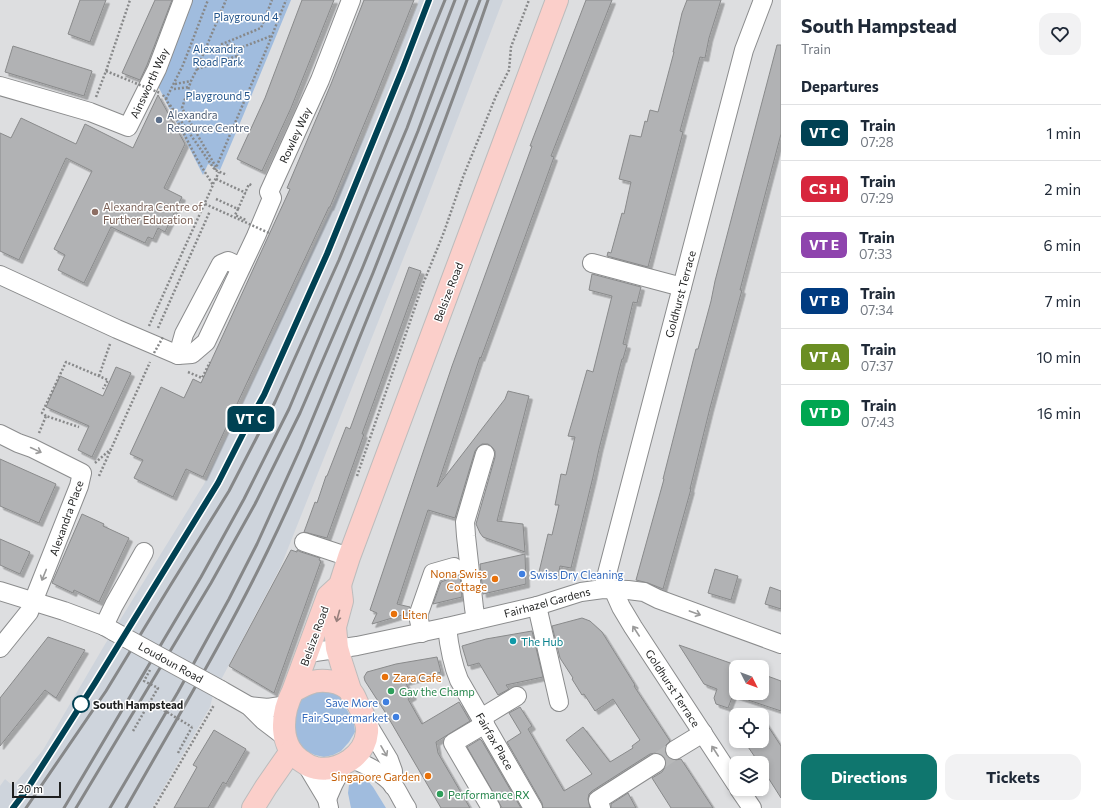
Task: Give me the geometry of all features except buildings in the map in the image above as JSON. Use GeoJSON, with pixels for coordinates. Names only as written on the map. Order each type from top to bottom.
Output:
{"type":"FeatureCollection","features":[{"type":"Feature","properties":{"kind":"main road","name":"Belsize Road"},"geometry":{"type":"LineString","coordinates":[[352,693],[344,673],[337,648],[335,627],[342,601],[340,585],[349,557],[557,0]]}},
{"type":"Feature","properties":{"kind":"main road","name":"Belsize Road"},"geometry":{"type":"LineString","coordinates":[[290,698],[328,596],[340,585]]}},
{"type":"Feature","properties":{"kind":"main road"},"geometry":{"type":"LineString","coordinates":[[322,681],[345,687],[352,693],[365,720],[367,731],[365,741],[359,751],[348,762],[333,768],[314,768],[294,750],[284,721],[290,698],[306,684],[322,681]]}},
{"type":"Feature","properties":{"kind":"main road"},"geometry":{"type":"LineString","coordinates":[[253,808],[266,786],[294,750]]}},
{"type":"Feature","properties":{"kind":"street","name":"Ainsworth Way"},"geometry":{"type":"LineString","coordinates":[[0,86],[90,112],[128,127],[157,69],[183,0]]}},
{"type":"Feature","properties":{"kind":"street","name":"Rowley Way"},"geometry":{"type":"LineString","coordinates":[[0,275],[178,355],[192,354],[206,342],[242,267],[263,235],[272,198],[269,192],[320,80],[351,0]]}},
{"type":"Feature","properties":{"kind":"street","name":"Goldhurst Terrace"},"geometry":{"type":"LineString","coordinates":[[729,773],[608,589],[682,287],[744,50],[763,0]]}},
{"type":"Feature","properties":{"kind":"street"},"geometry":{"type":"LineString","coordinates":[[592,263],[682,287]]}},
{"type":"Feature","properties":{"kind":"street","name":"Alexandra Place"},"geometry":{"type":"LineString","coordinates":[[0,434],[82,473],[79,486],[29,612],[0,648]]}},
{"type":"Feature","properties":{"kind":"street"},"geometry":{"type":"LineString","coordinates":[[476,620],[461,563],[465,522],[485,454]]}},
{"type":"Feature","properties":{"kind":"street"},"geometry":{"type":"LineString","coordinates":[[304,542],[349,557]]}},
{"type":"Feature","properties":{"kind":"street"},"geometry":{"type":"LineString","coordinates":[[109,628],[114,605],[144,552]]}},
{"type":"Feature","properties":{"kind":"street"},"geometry":{"type":"LineString","coordinates":[[422,633],[419,613],[433,573],[461,563]]}},
{"type":"Feature","properties":{"kind":"street","name":"Fairhazel Gardens"},"geometry":{"type":"LineString","coordinates":[[308,653],[358,646],[422,633],[537,606],[581,592],[608,589],[644,592],[658,599],[781,644]]}},
{"type":"Feature","properties":{"kind":"street","name":"Loudoun Road"},"geometry":{"type":"LineString","coordinates":[[0,591],[64,611],[109,628],[249,706],[294,750]]}},
{"type":"Feature","properties":{"kind":"street"},"geometry":{"type":"LineString","coordinates":[[537,606],[559,702]]}},
{"type":"Feature","properties":{"kind":"street","name":"Fairfax Place"},"geometry":{"type":"LineString","coordinates":[[447,627],[449,649],[459,680],[534,808]]}},
{"type":"Feature","properties":{"kind":"street"},"geometry":{"type":"LineString","coordinates":[[491,808],[453,743],[517,696]]}},
{"type":"Feature","properties":{"kind":"street","name":"Loudoun Road"},"geometry":{"type":"LineString","coordinates":[[249,706],[268,708],[290,698]]}},
{"type":"Feature","properties":{"kind":"street"},"geometry":{"type":"LineString","coordinates":[[365,720],[389,760],[393,771],[393,786]]}},
{"type":"Feature","properties":{"kind":"street"},"geometry":{"type":"LineString","coordinates":[[675,750],[703,733]]}},
{"type":"Feature","properties":{"kind":"street"},"geometry":{"type":"LineString","coordinates":[[294,750],[328,803]]}},
{"type":"Feature","properties":{"kind":"street"},"geometry":{"type":"LineString","coordinates":[[328,803],[334,782],[348,762],[373,769],[393,786],[407,808]]}},
{"type":"Feature","properties":{"kind":"street"},"geometry":{"type":"LineString","coordinates":[[601,808],[598,800],[656,763]]}},
{"type":"Feature","properties":{"kind":"street"},"geometry":{"type":"LineString","coordinates":[[744,796],[752,808]]}},
{"type":"Feature","properties":{"kind":"path"},"geometry":{"type":"LineString","coordinates":[[90,112],[106,71],[130,0]]}},
{"type":"Feature","properties":{"kind":"path"},"geometry":{"type":"LineString","coordinates":[[166,99],[183,65],[208,0]]}},
{"type":"Feature","properties":{"kind":"path"},"geometry":{"type":"LineString","coordinates":[[216,169],[182,108],[191,81],[226,0]]}},
{"type":"Feature","properties":{"kind":"path"},"geometry":{"type":"LineString","coordinates":[[240,65],[233,43],[224,47],[222,44],[260,28],[272,0]]}},
{"type":"Feature","properties":{"kind":"path"},"geometry":{"type":"LineString","coordinates":[[216,169],[286,0]]}},
{"type":"Feature","properties":{"kind":"path"},"geometry":{"type":"LineString","coordinates":[[357,476],[416,305],[463,177],[496,96],[509,70],[512,47],[529,0]]}},
{"type":"Feature","properties":{"kind":"path"},"geometry":{"type":"LineString","coordinates":[[235,50],[272,36]]}},
{"type":"Feature","properties":{"kind":"path"},"geometry":{"type":"LineString","coordinates":[[197,70],[237,56]]}},
{"type":"Feature","properties":{"kind":"path"},"geometry":{"type":"LineString","coordinates":[[106,71],[160,93],[166,99],[216,169],[227,176]]}},
{"type":"Feature","properties":{"kind":"path"},"geometry":{"type":"LineString","coordinates":[[174,84],[191,81]]}},
{"type":"Feature","properties":{"kind":"path"},"geometry":{"type":"LineString","coordinates":[[174,89],[190,86]]}},
{"type":"Feature","properties":{"kind":"path"},"geometry":{"type":"LineString","coordinates":[[166,99],[198,161],[213,185]]}},
{"type":"Feature","properties":{"kind":"path"},"geometry":{"type":"LineString","coordinates":[[152,330],[148,328],[219,172]]}},
{"type":"Feature","properties":{"kind":"path"},"geometry":{"type":"LineString","coordinates":[[216,179],[246,193]]}},
{"type":"Feature","properties":{"kind":"path"},"geometry":{"type":"LineString","coordinates":[[216,199],[238,209],[249,184],[269,192]]}},
{"type":"Feature","properties":{"kind":"path"},"geometry":{"type":"LineString","coordinates":[[205,204],[263,235]]}},
{"type":"Feature","properties":{"kind":"path"},"geometry":{"type":"LineString","coordinates":[[156,332],[210,211]]}},
{"type":"Feature","properties":{"kind":"path"},"geometry":{"type":"LineString","coordinates":[[99,376],[117,328]]}},
{"type":"Feature","properties":{"kind":"path"},"geometry":{"type":"LineString","coordinates":[[154,353],[163,336],[160,334]]}},
{"type":"Feature","properties":{"kind":"path"},"geometry":{"type":"LineString","coordinates":[[79,427],[46,416],[42,413],[66,362],[108,380],[103,389]]}},
{"type":"Feature","properties":{"kind":"path"},"geometry":{"type":"LineString","coordinates":[[32,448],[46,416]]}},
{"type":"Feature","properties":{"kind":"path"},"geometry":{"type":"LineString","coordinates":[[82,473],[111,449]]}},
{"type":"Feature","properties":{"kind":"path"},"geometry":{"type":"LineString","coordinates":[[133,731],[158,688],[144,681],[159,656]]}},
{"type":"Feature","properties":{"kind":"path"},"geometry":{"type":"LineString","coordinates":[[154,808],[222,691]]}},
{"type":"Feature","properties":{"kind":"path"},"geometry":{"type":"LineString","coordinates":[[150,702],[192,727],[178,753]]}},
{"type":"Feature","properties":{"kind":"shaded area"},"geometry":{"type":"Polygon","coordinates":[[[419,0],[503,0],[425,204],[281,566],[213,695],[210,707],[152,808],[0,808],[0,786],[5,779],[13,786],[43,750],[104,646],[204,484],[377,108],[419,0]]]}},
{"type":"Feature","properties":{"kind":"green space","name":"Alexandra Road Park"},"geometry":{"type":"Polygon","coordinates":[[[187,0],[291,0],[220,170],[208,164],[203,175],[157,84],[187,0]]]}},
{"type":"Feature","properties":{"kind":"green space"},"geometry":{"type":"Polygon","coordinates":[[[318,688],[339,695],[354,723],[355,732],[341,751],[324,757],[304,750],[296,740],[293,719],[300,697],[318,688]]]}},
{"type":"Feature","properties":{"kind":"green space"},"geometry":{"type":"Polygon","coordinates":[[[357,781],[368,781],[386,808],[351,808],[348,793],[349,785],[357,781]]]}},
{"type":"Feature","properties":{"kind":"tunnel"},"geometry":{"type":"LineString","coordinates":[[656,763],[675,750]]}},
{"type":"Feature","properties":{"kind":"railway"},"geometry":{"type":"LineString","coordinates":[[13,808],[28,788],[95,683],[218,483],[264,395],[327,254],[403,68],[429,0]]}},
{"type":"Feature","properties":{"kind":"railway"},"geometry":{"type":"LineString","coordinates":[[26,808],[106,691],[229,491],[275,402],[339,260],[445,0]]}},
{"type":"Feature","properties":{"kind":"railway"},"geometry":{"type":"LineString","coordinates":[[64,808],[201,577],[244,499],[289,409],[407,128],[455,0]]}},
{"type":"Feature","properties":{"kind":"railway"},"geometry":{"type":"LineString","coordinates":[[76,808],[211,583],[255,504],[300,413],[362,269],[418,131],[467,0]]}},
{"type":"Feature","properties":{"kind":"railway"},"geometry":{"type":"LineString","coordinates":[[110,808],[178,692],[257,544],[300,449],[373,273],[480,0]]}},
{"type":"Feature","properties":{"kind":"railway"},"geometry":{"type":"LineString","coordinates":[[126,808],[252,583],[293,496],[317,441],[412,207],[459,83],[488,0]]}},
{"type":"Feature","properties":{"kind":"train"},"geometry":{"type":"LineString","coordinates":[[13,808],[28,788],[95,683],[218,483],[264,395],[327,254],[403,68],[429,0]]}},
{"type":"Feature","properties":{"kind":"place","name":"Alexandra Resource Centre"},"geometry":{"type":"Point","coordinates":[159,120]}},
{"type":"Feature","properties":{"kind":"place","name":"Alexandra Centre of Further Education"},"geometry":{"type":"Point","coordinates":[95,212]}},
{"type":"Feature","properties":{"kind":"place","name":"Swiss Dry Cleaning"},"geometry":{"type":"Point","coordinates":[522,574]}},
{"type":"Feature","properties":{"kind":"place","name":"Nona Swiss Cottage"},"geometry":{"type":"Point","coordinates":[495,579]}},
{"type":"Feature","properties":{"kind":"place","name":"Liten"},"geometry":{"type":"Point","coordinates":[394,614]}},
{"type":"Feature","properties":{"kind":"place","name":"The Hub"},"geometry":{"type":"Point","coordinates":[513,641]}},
{"type":"Feature","properties":{"kind":"place","name":"Zara Cafe"},"geometry":{"type":"Point","coordinates":[385,677]}},
{"type":"Feature","properties":{"kind":"place","name":"Gav the Champ"},"geometry":{"type":"Point","coordinates":[391,691]}},
{"type":"Feature","properties":{"kind":"place","name":"Save More"},"geometry":{"type":"Point","coordinates":[386,702]}},
{"type":"Feature","properties":{"kind":"place","name":"South Hampstead"},"geometry":{"type":"Point","coordinates":[81,704]}},
{"type":"Feature","properties":{"kind":"place","name":"Fair Supermarket"},"geometry":{"type":"Point","coordinates":[396,717]}},
{"type":"Feature","properties":{"kind":"place","name":"Singapore Garden"},"geometry":{"type":"Point","coordinates":[428,776]}},
{"type":"Feature","properties":{"kind":"place","name":"Performance RX"},"geometry":{"type":"Point","coordinates":[440,794]}},
{"type":"Feature","properties":{"kind":"park label","name":"Playground 4"},"geometry":{"type":"Point","coordinates":[246,16]}},
{"type":"Feature","properties":{"kind":"park label","name":"Playground 5"},"geometry":{"type":"Point","coordinates":[218,95]}}]}
